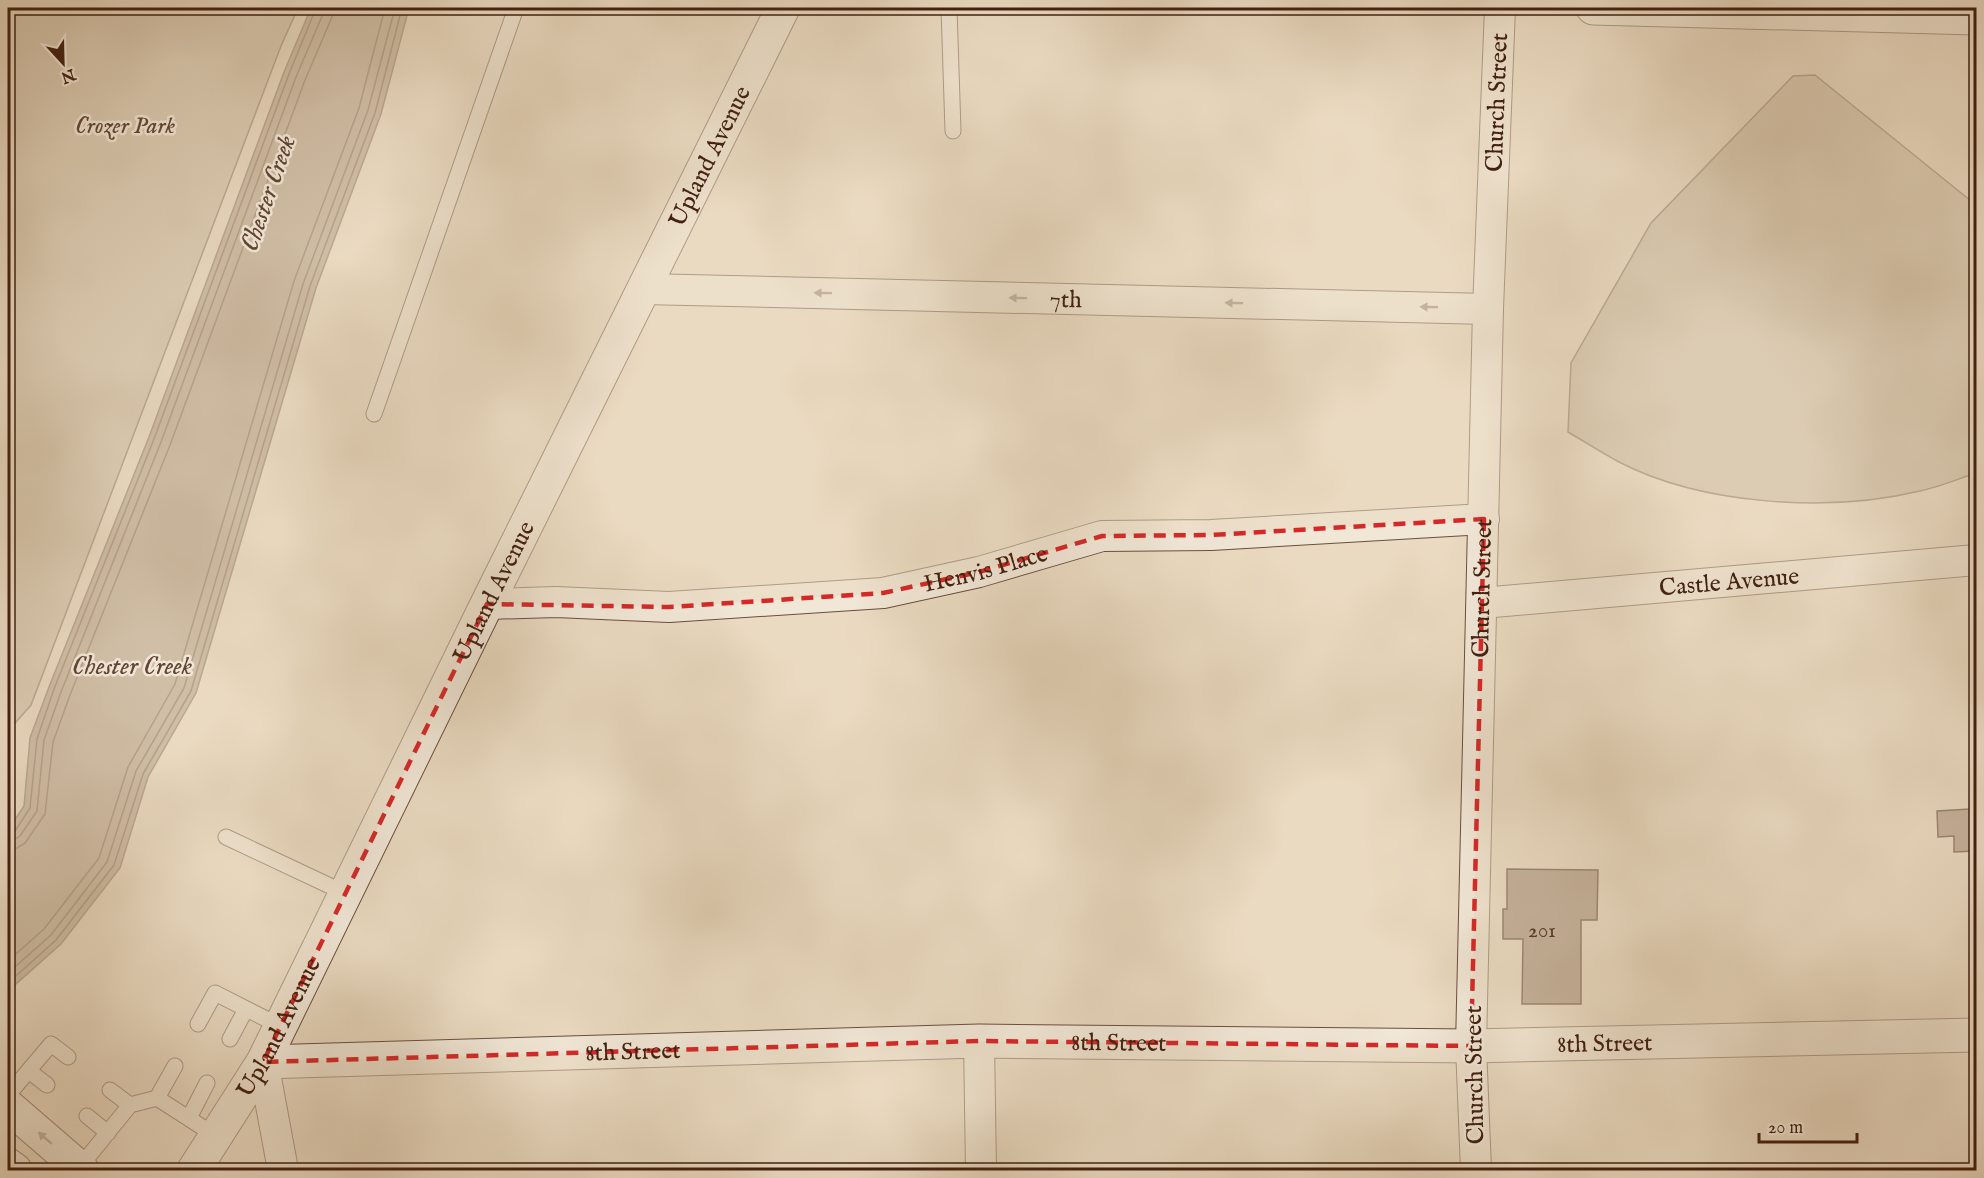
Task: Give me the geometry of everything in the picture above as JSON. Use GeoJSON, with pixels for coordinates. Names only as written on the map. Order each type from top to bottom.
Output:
{"type":"FeatureCollection","features":[{"type":"Feature","properties":{"kind":"street","name":"Upland Avenue"},"geometry":{"type":"LineString","coordinates":[[194,1170],[263,1062],[783,8]]}},
{"type":"Feature","properties":{"kind":"street","name":"Church Street"},"geometry":{"type":"LineString","coordinates":[[1476,1170],[1471,1046],[1488,309],[1500,8]]}},
{"type":"Feature","properties":{"kind":"street"},"geometry":{"type":"LineString","coordinates":[[1593,8],[1977,18]]}},
{"type":"Feature","properties":{"kind":"street","name":"7th"},"geometry":{"type":"LineString","coordinates":[[643,288],[1488,309]]}},
{"type":"Feature","properties":{"kind":"street","name":"Henvis Place"},"geometry":{"type":"LineString","coordinates":[[487,604],[556,602],[669,608],[883,593],[979,572],[1102,536],[1211,535],[1484,519]]}},
{"type":"Feature","properties":{"kind":"street","name":"Castle Avenue"},"geometry":{"type":"LineString","coordinates":[[1482,603],[1977,560]]}},
{"type":"Feature","properties":{"kind":"street","name":"8th Street"},"geometry":{"type":"LineString","coordinates":[[263,1062],[980,1041],[1471,1046],[1977,1035]]}},
{"type":"Feature","properties":{"kind":"street"},"geometry":{"type":"LineString","coordinates":[[980,1041],[981,1170]]}},
{"type":"Feature","properties":{"kind":"street"},"geometry":{"type":"LineString","coordinates":[[263,1062],[283,1170]]}},
{"type":"Feature","properties":{"kind":"street"},"geometry":{"type":"LineString","coordinates":[[8,1106],[80,1169]]}},
{"type":"Feature","properties":{"kind":"street"},"geometry":{"type":"LineString","coordinates":[[8,1165],[15,1170]]}},
{"type":"Feature","properties":{"kind":"lane"},"geometry":{"type":"LineString","coordinates":[[374,414],[516,8]]}},
{"type":"Feature","properties":{"kind":"lane"},"geometry":{"type":"LineString","coordinates":[[949,8],[953,131]]}},
{"type":"Feature","properties":{"kind":"lane"},"geometry":{"type":"LineString","coordinates":[[226,837],[345,893]]}},
{"type":"Feature","properties":{"kind":"lane"},"geometry":{"type":"LineString","coordinates":[[198,1023],[215,993],[280,1026]]}},
{"type":"Feature","properties":{"kind":"lane"},"geometry":{"type":"LineString","coordinates":[[230,1039],[246,1009]]}},
{"type":"Feature","properties":{"kind":"lane"},"geometry":{"type":"LineString","coordinates":[[8,1095],[51,1044],[68,1057]]}},
{"type":"Feature","properties":{"kind":"lane"},"geometry":{"type":"LineString","coordinates":[[80,1169],[130,1105],[157,1098],[175,1066]]}},
{"type":"Feature","properties":{"kind":"lane"},"geometry":{"type":"LineString","coordinates":[[29,1071],[47,1085]]}},
{"type":"Feature","properties":{"kind":"lane"},"geometry":{"type":"LineString","coordinates":[[189,1118],[207,1083]]}},
{"type":"Feature","properties":{"kind":"lane"},"geometry":{"type":"LineString","coordinates":[[110,1090],[130,1105]]}},
{"type":"Feature","properties":{"kind":"lane"},"geometry":{"type":"LineString","coordinates":[[157,1098],[216,1136]]}},
{"type":"Feature","properties":{"kind":"lane"},"geometry":{"type":"LineString","coordinates":[[87,1116],[108,1133]]}},
{"type":"Feature","properties":{"kind":"highlighted area"},"geometry":{"type":"Polygon","coordinates":[[[1484,519],[1471,1046],[979,1041],[263,1062],[487,604],[669,607],[883,593],[979,572],[1102,536],[1211,535],[1484,519]]]}},
{"type":"Feature","properties":{"kind":"green space","name":"Crozer Park"},"geometry":{"type":"Polygon","coordinates":[[[8,8],[298,8],[281,46],[31,705],[8,731],[8,8]]]}},
{"type":"Feature","properties":{"kind":"green space"},"geometry":{"type":"Polygon","coordinates":[[[1815,75],[1976,205],[1976,473],[1927,489],[1884,498],[1807,503],[1766,501],[1688,488],[1652,476],[1619,462],[1568,432],[1571,363],[1651,223],[1793,76],[1815,75]]]}},
{"type":"Feature","properties":{"kind":"water","name":"Chester Creek"},"geometry":{"type":"Polygon","coordinates":[[[311,8],[409,8],[381,114],[316,288],[196,693],[148,777],[120,868],[61,944],[8,991],[8,830],[24,806],[30,738],[149,437],[284,72],[311,8]]]}},
{"type":"Feature","properties":{"kind":"building"},"geometry":{"type":"Polygon","coordinates":[[[1971,802],[1976,802],[1976,851],[1954,852],[1954,836],[1938,837],[1937,811],[1970,809],[1971,802]]]}},
{"type":"Feature","properties":{"kind":"building"},"geometry":{"type":"Polygon","coordinates":[[[1507,869],[1598,870],[1597,920],[1581,920],[1581,1004],[1522,1004],[1523,939],[1503,939],[1503,909],[1507,909],[1507,869]]]}}]}
